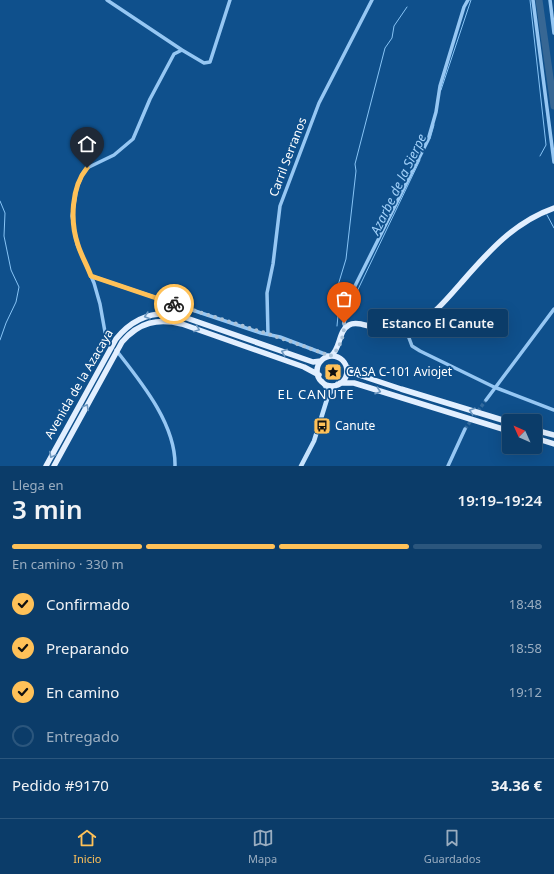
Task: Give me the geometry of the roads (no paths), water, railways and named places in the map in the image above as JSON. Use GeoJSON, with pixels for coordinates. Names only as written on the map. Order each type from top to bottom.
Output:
{"type":"FeatureCollection","features":[{"type":"Feature","properties":{"kind":"main road"},"geometry":{"type":"LineString","coordinates":[[328,396],[327,389],[320,378],[318,368],[321,361],[335,352],[345,328],[355,324],[388,332],[406,330],[421,321],[440,306],[485,256],[508,234],[530,218],[554,208]]}},
{"type":"Feature","properties":{"kind":"main road","name":"Avenida de la Azacaya"},"geometry":{"type":"LineString","coordinates":[[46,466],[111,345],[122,330],[137,319],[166,313],[185,317],[312,362],[321,361]]}},
{"type":"Feature","properties":{"kind":"main road","name":"Avenida de la Azacaya"},"geometry":{"type":"LineString","coordinates":[[54,466],[116,350],[127,336],[140,326],[156,321],[173,322],[306,368],[320,378]]}},
{"type":"Feature","properties":{"kind":"main road"},"geometry":{"type":"LineString","coordinates":[[301,466],[315,437],[328,396],[346,376],[346,367],[340,353],[340,341]]}},
{"type":"Feature","properties":{"kind":"main road"},"geometry":{"type":"LineString","coordinates":[[330,356],[338,357],[343,360]]}},
{"type":"Feature","properties":{"kind":"main road"},"geometry":{"type":"LineString","coordinates":[[346,367],[359,375],[502,420]]}},
{"type":"Feature","properties":{"kind":"main road"},"geometry":{"type":"LineString","coordinates":[[320,378],[331,385],[354,383],[502,429]]}},
{"type":"Feature","properties":{"kind":"main road"},"geometry":{"type":"LineString","coordinates":[[542,432],[554,436]]}},
{"type":"Feature","properties":{"kind":"main road"},"geometry":{"type":"LineString","coordinates":[[542,440],[554,444]]}},
{"type":"Feature","properties":{"kind":"street"},"geometry":{"type":"LineString","coordinates":[[107,0],[182,50],[204,62],[210,62],[230,0]]}},
{"type":"Feature","properties":{"kind":"street","name":"Carril Serranos"},"geometry":{"type":"LineString","coordinates":[[268,334],[267,293],[273,264],[280,206],[319,103],[372,0]]}},
{"type":"Feature","properties":{"kind":"street"},"geometry":{"type":"LineString","coordinates":[[345,328],[344,323],[350,296],[428,140],[436,112],[440,86],[464,7],[468,0]]}},
{"type":"Feature","properties":{"kind":"street"},"geometry":{"type":"LineString","coordinates":[[533,0],[554,162]]}},
{"type":"Feature","properties":{"kind":"street"},"geometry":{"type":"LineString","coordinates":[[550,0],[554,33]]}},
{"type":"Feature","properties":{"kind":"street"},"geometry":{"type":"LineString","coordinates":[[111,345],[105,332],[100,304],[91,276],[78,244],[72,216],[77,187],[83,173],[87,168],[114,155],[134,139],[150,99],[174,54],[182,50]]}},
{"type":"Feature","properties":{"kind":"street"},"geometry":{"type":"LineString","coordinates":[[91,276],[280,337],[330,356]]}},
{"type":"Feature","properties":{"kind":"street"},"geometry":{"type":"LineString","coordinates":[[486,400],[494,387],[554,308]]}},
{"type":"Feature","properties":{"kind":"street"},"geometry":{"type":"LineString","coordinates":[[406,330],[412,346],[420,351],[494,387],[554,410]]}},
{"type":"Feature","properties":{"kind":"street"},"geometry":{"type":"LineString","coordinates":[[116,350],[159,408],[176,453],[175,466]]}},
{"type":"Feature","properties":{"kind":"street"},"geometry":{"type":"LineString","coordinates":[[448,466],[465,429]]}},
{"type":"Feature","properties":{"kind":"waterway","name":"Azarbe de la Sierpe"},"geometry":{"type":"LineString","coordinates":[[441,90],[471,0]]}},
{"type":"Feature","properties":{"kind":"waterway"},"geometry":{"type":"LineString","coordinates":[[530,0],[546,145],[540,156]]}},
{"type":"Feature","properties":{"kind":"waterway"},"geometry":{"type":"LineString","coordinates":[[539,0],[554,106]]}},
{"type":"Feature","properties":{"kind":"waterway"},"geometry":{"type":"LineString","coordinates":[[337,326],[339,305],[336,292],[346,259],[356,171],[355,164],[385,48],[392,38],[394,26],[407,7]]}},
{"type":"Feature","properties":{"kind":"waterway","name":"Azarbe de la Sierpe"},"geometry":{"type":"LineString","coordinates":[[430,139],[434,125]]}},
{"type":"Feature","properties":{"kind":"waterway","name":"Azarbe de la Sierpe"},"geometry":{"type":"LineString","coordinates":[[351,304],[420,160]]}},
{"type":"Feature","properties":{"kind":"waterway"},"geometry":{"type":"LineString","coordinates":[[0,201],[5,213],[4,236],[11,270],[19,287],[16,302],[0,340]]}},
{"type":"Feature","properties":{"kind":"waterway"},"geometry":{"type":"LineString","coordinates":[[547,215],[554,228]]}},
{"type":"Feature","properties":{"kind":"tunnel"},"geometry":{"type":"LineString","coordinates":[[465,429],[486,400]]}},
{"type":"Feature","properties":{"kind":"place","name":"Estanco El Canute"},"geometry":{"type":"Point","coordinates":[344,323]}},
{"type":"Feature","properties":{"kind":"place","name":"CASA C-101 Aviojet"},"geometry":{"type":"Point","coordinates":[333,372]}},
{"type":"Feature","properties":{"kind":"place","name":"Canute"},"geometry":{"type":"Point","coordinates":[322,426]}},
{"type":"Feature","properties":{"kind":"district","name":"EL CANUTE"},"geometry":{"type":"Point","coordinates":[316,394]}}]}
